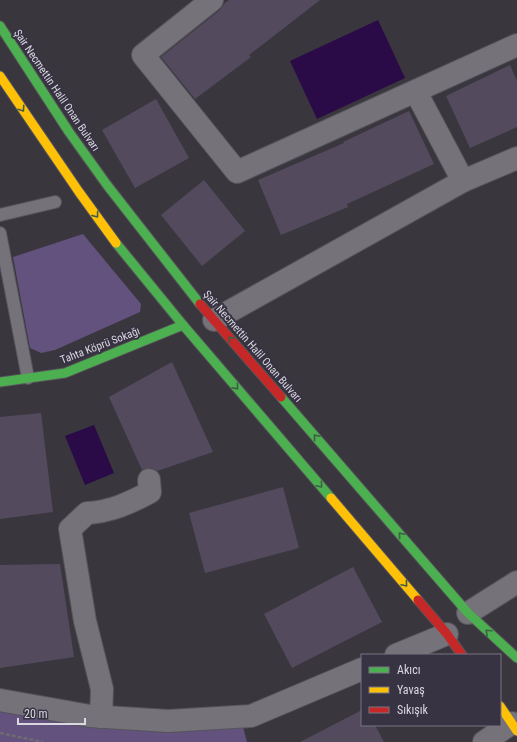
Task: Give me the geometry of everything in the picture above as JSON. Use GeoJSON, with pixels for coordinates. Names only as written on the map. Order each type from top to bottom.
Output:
{"type":"FeatureCollection","features":[{"type":"Feature","properties":{"kind":"main road","name":"Şair Necmettin Halil Onan Bulvarı"},"geometry":{"type":"LineString","coordinates":[[0,26],[70,132],[107,184],[200,304],[468,613],[517,658]]}},
{"type":"Feature","properties":{"kind":"main road"},"geometry":{"type":"LineString","coordinates":[[0,76],[113,239],[183,325],[447,634],[461,654]]}},
{"type":"Feature","properties":{"kind":"main road","name":"Tahta Köprü Sokağı"},"geometry":{"type":"LineString","coordinates":[[0,382],[65,373],[183,325]]}},
{"type":"Feature","properties":{"kind":"street"},"geometry":{"type":"LineString","coordinates":[[212,0],[143,55],[237,172],[517,45]]}},
{"type":"Feature","properties":{"kind":"street"},"geometry":{"type":"LineString","coordinates":[[416,92],[462,181]]}},
{"type":"Feature","properties":{"kind":"street"},"geometry":{"type":"LineString","coordinates":[[214,320],[462,181],[517,158]]}},
{"type":"Feature","properties":{"kind":"street"},"geometry":{"type":"LineString","coordinates":[[101,717],[102,689],[85,621],[70,529],[87,513],[100,512],[128,503],[150,492],[149,480]]}},
{"type":"Feature","properties":{"kind":"street"},"geometry":{"type":"LineString","coordinates":[[468,613],[517,582]]}},
{"type":"Feature","properties":{"kind":"street"},"geometry":{"type":"LineString","coordinates":[[398,654],[447,634]]}},
{"type":"Feature","properties":{"kind":"street"},"geometry":{"type":"LineString","coordinates":[[0,700],[101,717],[168,721],[250,716],[361,669]]}},
{"type":"Feature","properties":{"kind":"street"},"geometry":{"type":"LineString","coordinates":[[484,742],[510,720]]}},
{"type":"Feature","properties":{"kind":"lane"},"geometry":{"type":"LineString","coordinates":[[0,215],[55,202]]}},
{"type":"Feature","properties":{"kind":"lane"},"geometry":{"type":"LineString","coordinates":[[0,233],[28,378]]}},
{"type":"Feature","properties":{"kind":"path"},"geometry":{"type":"LineString","coordinates":[[0,733],[43,742]]}},
{"type":"Feature","properties":{"kind":"shaded area"},"geometry":{"type":"Polygon","coordinates":[[[378,20],[405,78],[317,119],[290,61],[378,20]]]}},
{"type":"Feature","properties":{"kind":"shaded area"},"geometry":{"type":"Polygon","coordinates":[[[83,234],[141,304],[140,312],[55,350],[41,353],[30,348],[13,257],[83,234]]]}},
{"type":"Feature","properties":{"kind":"shaded area"},"geometry":{"type":"Polygon","coordinates":[[[94,425],[114,473],[85,485],[65,436],[94,425]]]}},
{"type":"Feature","properties":{"kind":"shaded area"},"geometry":{"type":"Polygon","coordinates":[[[0,706],[242,723],[247,742],[0,742],[0,706]]]}},
{"type":"Feature","properties":{"kind":"building"},"geometry":{"type":"Polygon","coordinates":[[[229,0],[320,0],[249,55],[251,57],[195,99],[161,57],[220,10],[229,0]]]}},
{"type":"Feature","properties":{"kind":"building"},"geometry":{"type":"Polygon","coordinates":[[[510,65],[517,81],[517,127],[470,148],[446,96],[510,65]]]}},
{"type":"Feature","properties":{"kind":"building"},"geometry":{"type":"Polygon","coordinates":[[[156,99],[189,158],[135,188],[102,130],[156,99]]]}},
{"type":"Feature","properties":{"kind":"building"},"geometry":{"type":"Polygon","coordinates":[[[409,111],[434,164],[347,204],[348,207],[281,235],[258,180],[344,143],[343,142],[409,111]]]}},
{"type":"Feature","properties":{"kind":"building"},"geometry":{"type":"Polygon","coordinates":[[[204,180],[245,231],[202,266],[161,215],[204,180]]]}},
{"type":"Feature","properties":{"kind":"building"},"geometry":{"type":"Polygon","coordinates":[[[172,362],[213,452],[157,471],[148,468],[142,470],[109,397],[172,362]]]}},
{"type":"Feature","properties":{"kind":"building"},"geometry":{"type":"Polygon","coordinates":[[[41,413],[53,512],[0,519],[0,417],[41,413]]]}},
{"type":"Feature","properties":{"kind":"building"},"geometry":{"type":"Polygon","coordinates":[[[283,487],[299,548],[205,573],[189,513],[283,487]]]}},
{"type":"Feature","properties":{"kind":"building"},"geometry":{"type":"Polygon","coordinates":[[[60,564],[74,657],[0,668],[0,565],[60,564]]]}},
{"type":"Feature","properties":{"kind":"building"},"geometry":{"type":"Polygon","coordinates":[[[353,567],[382,622],[292,668],[264,614],[353,567]]]}},
{"type":"Feature","properties":{"kind":"building"},"geometry":{"type":"Polygon","coordinates":[[[361,711],[361,726],[376,726],[384,742],[300,742],[361,711]]]}},
{"type":"Feature","properties":{"kind":"traffic: fast"},"geometry":{"type":"LineString","coordinates":[[0,26],[69,132],[107,185],[200,304]]}},
{"type":"Feature","properties":{"kind":"traffic: fast"},"geometry":{"type":"LineString","coordinates":[[116,243],[183,325],[331,498]]}},
{"type":"Feature","properties":{"kind":"traffic: fast"},"geometry":{"type":"LineString","coordinates":[[0,382],[65,373],[183,325]]}},
{"type":"Feature","properties":{"kind":"traffic: fast"},"geometry":{"type":"LineString","coordinates":[[281,397],[468,613],[517,658]]}},
{"type":"Feature","properties":{"kind":"traffic: slow"},"geometry":{"type":"LineString","coordinates":[[0,76],[79,192],[116,243]]}},
{"type":"Feature","properties":{"kind":"traffic: slow"},"geometry":{"type":"LineString","coordinates":[[331,498],[418,600]]}},
{"type":"Feature","properties":{"kind":"traffic: slow"},"geometry":{"type":"LineString","coordinates":[[501,707],[517,731]]}},
{"type":"Feature","properties":{"kind":"traffic: jam"},"geometry":{"type":"LineString","coordinates":[[200,304],[281,397]]}},
{"type":"Feature","properties":{"kind":"traffic: jam"},"geometry":{"type":"LineString","coordinates":[[418,600],[447,634],[461,654]]}}]}
